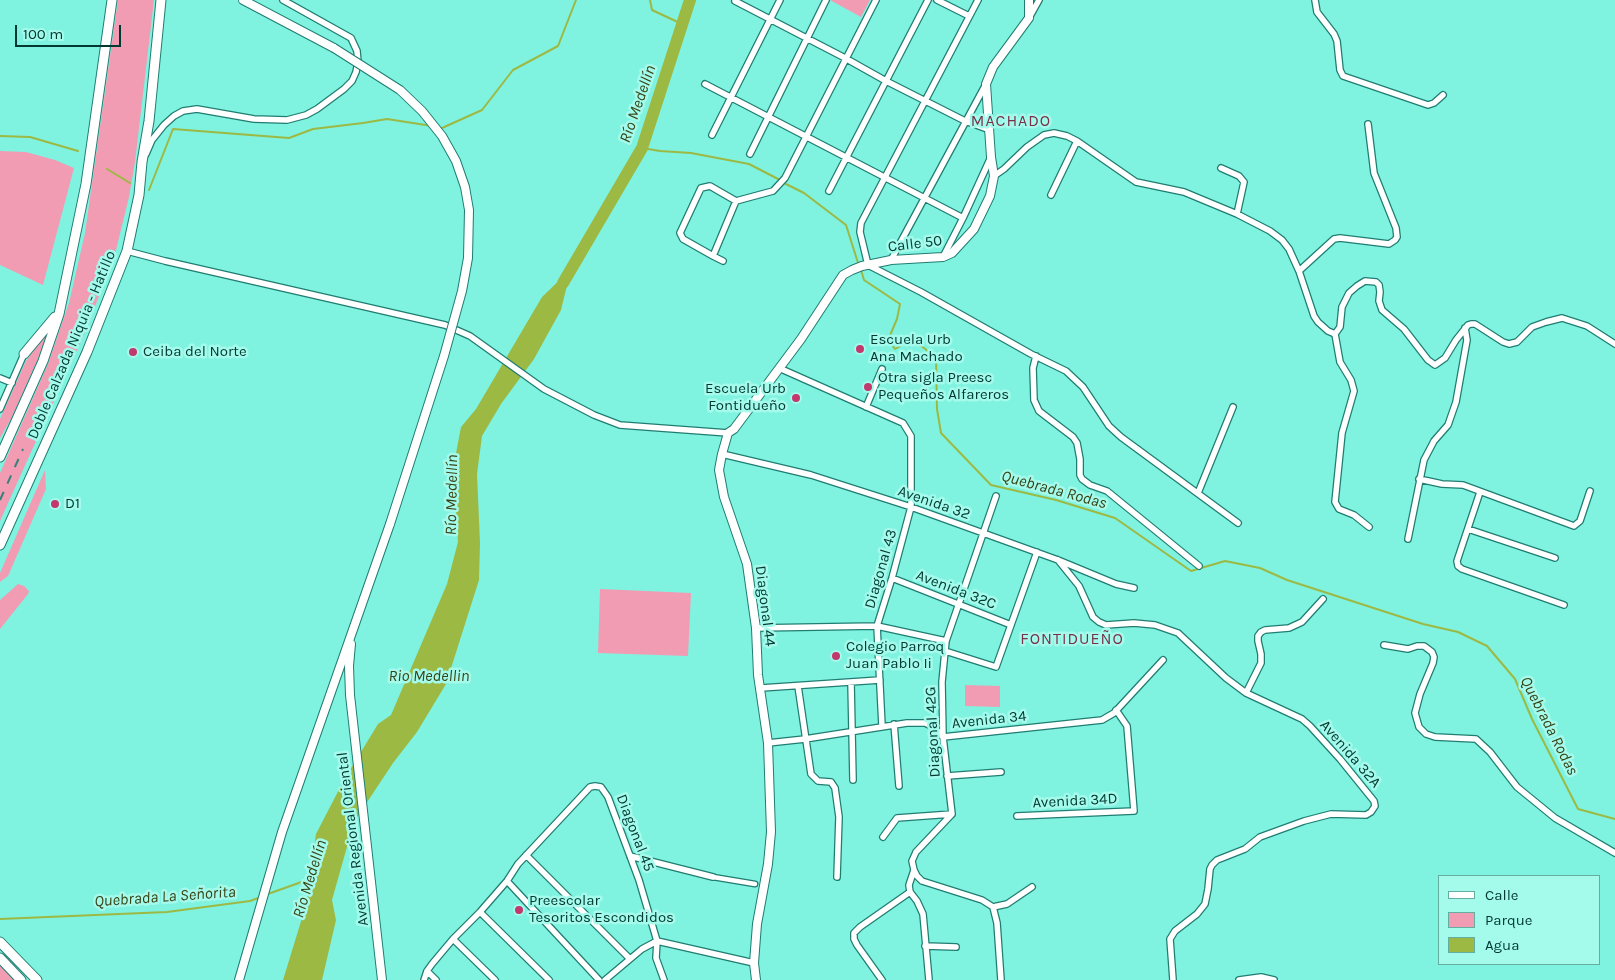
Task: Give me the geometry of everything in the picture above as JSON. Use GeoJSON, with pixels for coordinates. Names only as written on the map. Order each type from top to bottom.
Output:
{"type":"FeatureCollection","features":[{"type":"Feature","properties":{"kind":"highway","name":"Doble Calzada Niquia - Hatillo"},"geometry":{"type":"LineString","coordinates":[[0,457],[2,448],[43,361],[59,314],[87,173],[112,0]]}},
{"type":"Feature","properties":{"kind":"highway","name":"Doble Calzada Niquia - Hatillo"},"geometry":{"type":"LineString","coordinates":[[0,545],[87,352],[127,251],[139,195],[162,0]]}},
{"type":"Feature","properties":{"kind":"highway"},"geometry":{"type":"LineString","coordinates":[[24,354],[59,314]]}},
{"type":"Feature","properties":{"kind":"highway"},"geometry":{"type":"LineString","coordinates":[[0,942],[37,980]]}},
{"type":"Feature","properties":{"kind":"highway"},"geometry":{"type":"LineString","coordinates":[[0,958],[21,980]]}},
{"type":"Feature","properties":{"kind":"main road"},"geometry":{"type":"LineString","coordinates":[[239,980],[257,913],[288,814],[390,524],[441,366],[462,291],[468,258],[470,210],[465,187],[456,162],[442,136],[422,111],[400,90],[334,48],[243,0]]}},
{"type":"Feature","properties":{"kind":"main road"},"geometry":{"type":"LineString","coordinates":[[986,84],[993,67],[1029,18],[1029,0]]}},
{"type":"Feature","properties":{"kind":"main road","name":"Calle 50"},"geometry":{"type":"LineString","coordinates":[[843,275],[852,270],[891,260],[943,257],[952,253],[974,229],[990,196],[994,176],[986,84]]}},
{"type":"Feature","properties":{"kind":"main road","name":"Diagonal 44"},"geometry":{"type":"LineString","coordinates":[[756,980],[754,963],[760,901],[768,864],[771,832],[768,743],[758,675],[756,628],[747,564],[724,496],[719,470],[728,433],[734,428],[779,368],[843,275]]}},
{"type":"Feature","properties":{"kind":"main road","name":"Avenida Regional Oriental"},"geometry":{"type":"LineString","coordinates":[[352,631],[349,666],[350,695],[382,980]]}},
{"type":"Feature","properties":{"kind":"street"},"geometry":{"type":"LineString","coordinates":[[142,162],[152,140],[164,125],[183,111],[197,109],[254,119],[287,120],[306,115],[317,109],[352,81],[358,62],[351,38],[283,0]]}},
{"type":"Feature","properties":{"kind":"street"},"geometry":{"type":"LineString","coordinates":[[712,135],[780,0]]}},
{"type":"Feature","properties":{"kind":"street"},"geometry":{"type":"LineString","coordinates":[[750,154],[826,0]]}},
{"type":"Feature","properties":{"kind":"street"},"geometry":{"type":"LineString","coordinates":[[723,261],[683,239],[680,233],[702,188],[710,186],[736,201],[758,197],[773,191],[779,185],[785,178],[876,0]]}},
{"type":"Feature","properties":{"kind":"street"},"geometry":{"type":"LineString","coordinates":[[829,191],[928,0]]}},
{"type":"Feature","properties":{"kind":"street"},"geometry":{"type":"LineString","coordinates":[[937,0],[969,16]]}},
{"type":"Feature","properties":{"kind":"street"},"geometry":{"type":"LineString","coordinates":[[978,0],[861,223],[860,232],[865,266],[921,292],[1066,371],[1083,387],[1109,426],[1238,523]]}},
{"type":"Feature","properties":{"kind":"street"},"geometry":{"type":"LineString","coordinates":[[1029,18],[1039,0]]}},
{"type":"Feature","properties":{"kind":"street"},"geometry":{"type":"LineString","coordinates":[[1315,0],[1316,12],[1337,40],[1340,70],[1343,76],[1428,105],[1434,103],[1443,95]]}},
{"type":"Feature","properties":{"kind":"street"},"geometry":{"type":"LineString","coordinates":[[735,1],[965,122],[990,130]]}},
{"type":"Feature","properties":{"kind":"street"},"geometry":{"type":"LineString","coordinates":[[705,84],[847,156],[963,218]]}},
{"type":"Feature","properties":{"kind":"street"},"geometry":{"type":"LineString","coordinates":[[891,260],[986,84]]}},
{"type":"Feature","properties":{"kind":"street"},"geometry":{"type":"LineString","coordinates":[[1299,271],[1334,239],[1340,238],[1389,244],[1397,237],[1396,228],[1374,173],[1368,124]]}},
{"type":"Feature","properties":{"kind":"street"},"geometry":{"type":"LineString","coordinates":[[994,176],[1044,135],[1067,136],[1136,182],[1184,192],[1237,214],[1270,231],[1282,240],[1289,249],[1299,271],[1318,322],[1328,331],[1336,334]]}},
{"type":"Feature","properties":{"kind":"street"},"geometry":{"type":"LineString","coordinates":[[1051,195],[1077,141]]}},
{"type":"Feature","properties":{"kind":"street"},"geometry":{"type":"LineString","coordinates":[[943,257],[991,157]]}},
{"type":"Feature","properties":{"kind":"street"},"geometry":{"type":"LineString","coordinates":[[1221,168],[1238,176],[1244,182],[1237,214]]}},
{"type":"Feature","properties":{"kind":"street"},"geometry":{"type":"LineString","coordinates":[[713,256],[736,201]]}},
{"type":"Feature","properties":{"kind":"street"},"geometry":{"type":"LineString","coordinates":[[127,251],[445,325],[470,336],[498,354],[544,389],[594,415],[620,425],[728,433]]}},
{"type":"Feature","properties":{"kind":"street"},"geometry":{"type":"LineString","coordinates":[[1369,527],[1354,515],[1340,509],[1335,502],[1342,433],[1354,391],[1351,380],[1340,362],[1336,334],[1341,323],[1344,300],[1357,286],[1371,280],[1379,285],[1379,301],[1382,310],[1404,329],[1431,363],[1435,364],[1445,358],[1465,328],[1471,324],[1475,324],[1509,344],[1517,342],[1532,327],[1562,318],[1587,326],[1615,344]]}},
{"type":"Feature","properties":{"kind":"street"},"geometry":{"type":"LineString","coordinates":[[1408,539],[1419,479],[1428,449],[1448,425],[1456,402],[1466,340],[1465,328]]}},
{"type":"Feature","properties":{"kind":"street"},"geometry":{"type":"LineString","coordinates":[[0,410],[24,354]]}},
{"type":"Feature","properties":{"kind":"street"},"geometry":{"type":"LineString","coordinates":[[1036,356],[1033,368],[1034,400],[1039,411],[1073,437],[1080,459],[1080,476],[1082,479],[1107,491],[1199,566]]}},
{"type":"Feature","properties":{"kind":"street"},"geometry":{"type":"LineString","coordinates":[[779,368],[866,406],[882,369]]}},
{"type":"Feature","properties":{"kind":"street"},"geometry":{"type":"LineString","coordinates":[[0,378],[12,383]]}},
{"type":"Feature","properties":{"kind":"street","name":"Diagonal 43"},"geometry":{"type":"LineString","coordinates":[[866,406],[903,422],[909,431],[911,440],[912,507],[877,626],[882,726]]}},
{"type":"Feature","properties":{"kind":"street"},"geometry":{"type":"LineString","coordinates":[[1198,493],[1233,408]]}},
{"type":"Feature","properties":{"kind":"street","name":"Avenida 32"},"geometry":{"type":"LineString","coordinates":[[722,454],[810,475],[912,507],[983,534],[1038,552],[1093,575],[1134,588]]}},
{"type":"Feature","properties":{"kind":"street"},"geometry":{"type":"LineString","coordinates":[[1419,479],[1463,486],[1574,526],[1580,521],[1590,491]]}},
{"type":"Feature","properties":{"kind":"street"},"geometry":{"type":"LineString","coordinates":[[1480,492],[1457,561],[1458,566],[1564,605]]}},
{"type":"Feature","properties":{"kind":"street","name":"Diagonal 42G"},"geometry":{"type":"LineString","coordinates":[[952,814],[943,737],[942,682],[946,641],[957,604],[996,496]]}},
{"type":"Feature","properties":{"kind":"street"},"geometry":{"type":"LineString","coordinates":[[1468,530],[1556,558]]}},
{"type":"Feature","properties":{"kind":"street"},"geometry":{"type":"LineString","coordinates":[[945,651],[995,667],[997,665],[1038,552]]}},
{"type":"Feature","properties":{"kind":"street","name":"Avenida 32A"},"geometry":{"type":"LineString","coordinates":[[1058,560],[1079,586],[1093,617],[1099,622],[1106,625],[1134,623],[1155,625],[1178,633],[1226,678],[1246,692],[1302,719],[1366,789],[1374,801],[1375,806],[1366,815],[1331,814],[1304,821],[1260,838],[1245,849],[1217,860],[1210,869],[1205,904],[1197,914],[1174,931],[1170,939],[1173,980]]}},
{"type":"Feature","properties":{"kind":"street","name":"Avenida 32C"},"geometry":{"type":"LineString","coordinates":[[892,578],[1012,625]]}},
{"type":"Feature","properties":{"kind":"street"},"geometry":{"type":"LineString","coordinates":[[1246,692],[1261,663],[1262,654],[1258,636],[1261,632],[1289,628],[1302,622],[1322,599]]}},
{"type":"Feature","properties":{"kind":"street"},"geometry":{"type":"LineString","coordinates":[[756,628],[877,626],[946,641]]}},
{"type":"Feature","properties":{"kind":"street"},"geometry":{"type":"LineString","coordinates":[[1384,645],[1408,649],[1424,646],[1432,652],[1434,657],[1433,664],[1420,694],[1415,712],[1419,727],[1426,734],[1435,737],[1476,739],[1490,752],[1517,787],[1555,818],[1615,853]]}},
{"type":"Feature","properties":{"kind":"street","name":"Avenida 34"},"geometry":{"type":"LineString","coordinates":[[768,743],[806,739],[894,724],[925,723],[934,727],[943,737],[1102,720],[1116,710],[1163,660]]}},
{"type":"Feature","properties":{"kind":"street"},"geometry":{"type":"LineString","coordinates":[[760,688],[880,680]]}},
{"type":"Feature","properties":{"kind":"street"},"geometry":{"type":"LineString","coordinates":[[851,682],[853,780]]}},
{"type":"Feature","properties":{"kind":"street"},"geometry":{"type":"LineString","coordinates":[[798,686],[811,774],[818,781],[830,782],[835,788],[839,817],[837,877]]}},
{"type":"Feature","properties":{"kind":"street","name":"Avenida 34D"},"geometry":{"type":"LineString","coordinates":[[1017,816],[1134,811],[1127,726],[1116,710]]}},
{"type":"Feature","properties":{"kind":"street"},"geometry":{"type":"LineString","coordinates":[[894,724],[899,786]]}},
{"type":"Feature","properties":{"kind":"street"},"geometry":{"type":"LineString","coordinates":[[948,776],[1001,772]]}},
{"type":"Feature","properties":{"kind":"street","name":"Diagonal 45"},"geometry":{"type":"LineString","coordinates":[[526,855],[590,787],[601,788],[608,796],[630,856],[657,941],[656,958],[664,980]]}},
{"type":"Feature","properties":{"kind":"street"},"geometry":{"type":"LineString","coordinates":[[883,837],[897,818],[952,814]]}},
{"type":"Feature","properties":{"kind":"street"},"geometry":{"type":"LineString","coordinates":[[952,814],[916,852],[912,861],[914,870],[922,881],[982,900],[993,907],[997,923],[1001,980],[994,980]]}},
{"type":"Feature","properties":{"kind":"street"},"geometry":{"type":"LineString","coordinates":[[424,980],[427,971],[453,938],[480,912],[526,855],[630,958]]}},
{"type":"Feature","properties":{"kind":"street"},"geometry":{"type":"LineString","coordinates":[[630,856],[713,877],[755,884]]}},
{"type":"Feature","properties":{"kind":"street"},"geometry":{"type":"LineString","coordinates":[[914,870],[909,885],[910,892],[923,914],[929,980]]}},
{"type":"Feature","properties":{"kind":"street"},"geometry":{"type":"LineString","coordinates":[[507,880],[599,980]]}},
{"type":"Feature","properties":{"kind":"street"},"geometry":{"type":"LineString","coordinates":[[993,907],[1007,904],[1032,887]]}},
{"type":"Feature","properties":{"kind":"street"},"geometry":{"type":"LineString","coordinates":[[882,980],[857,945],[854,933],[910,892]]}},
{"type":"Feature","properties":{"kind":"street"},"geometry":{"type":"LineString","coordinates":[[480,912],[549,980]]}},
{"type":"Feature","properties":{"kind":"street"},"geometry":{"type":"LineString","coordinates":[[453,938],[495,980]]}},
{"type":"Feature","properties":{"kind":"street"},"geometry":{"type":"LineString","coordinates":[[605,980],[630,958],[657,941],[754,963]]}},
{"type":"Feature","properties":{"kind":"street"},"geometry":{"type":"LineString","coordinates":[[925,946],[956,946]]}},
{"type":"Feature","properties":{"kind":"street"},"geometry":{"type":"LineString","coordinates":[[427,971],[436,980]]}},
{"type":"Feature","properties":{"kind":"street"},"geometry":{"type":"LineString","coordinates":[[1239,980],[1261,977],[1274,980]]}},
{"type":"Feature","properties":{"kind":"green space"},"geometry":{"type":"Polygon","coordinates":[[[118,0],[154,0],[135,162],[129,197],[115,254],[86,330],[0,521],[0,473],[48,364],[69,303],[85,233],[118,0]]]}},
{"type":"Feature","properties":{"kind":"green space"},"geometry":{"type":"Polygon","coordinates":[[[830,0],[870,0],[861,17],[830,0]]]}},
{"type":"Feature","properties":{"kind":"green space"},"geometry":{"type":"Polygon","coordinates":[[[0,151],[26,152],[55,160],[74,168],[43,285],[0,265],[0,151]]]}},
{"type":"Feature","properties":{"kind":"green space"},"geometry":{"type":"Polygon","coordinates":[[[48,331],[40,354],[12,417],[0,438],[0,419],[26,361],[48,331]]]}},
{"type":"Feature","properties":{"kind":"green space"},"geometry":{"type":"Polygon","coordinates":[[[45,470],[46,489],[8,576],[0,582],[0,573],[45,470]]]}},
{"type":"Feature","properties":{"kind":"green space"},"geometry":{"type":"Polygon","coordinates":[[[18,584],[24,586],[29,591],[28,594],[0,629],[0,600],[18,584]]]}},
{"type":"Feature","properties":{"kind":"green space"},"geometry":{"type":"Polygon","coordinates":[[[600,589],[691,593],[688,656],[598,653],[600,589]]]}},
{"type":"Feature","properties":{"kind":"green space"},"geometry":{"type":"Polygon","coordinates":[[[965,685],[1000,686],[1000,707],[965,706],[965,685]]]}},
{"type":"Feature","properties":{"kind":"green space"},"geometry":{"type":"Polygon","coordinates":[[[0,965],[15,980],[0,980],[0,965]]]}},
{"type":"Feature","properties":{"kind":"water","name":"Rio Medellin"},"geometry":{"type":"Polygon","coordinates":[[[571,269],[561,310],[534,359],[501,404],[482,436],[477,474],[480,543],[479,580],[446,684],[417,732],[393,763],[354,822],[332,900],[336,920],[322,980],[283,980],[306,905],[316,834],[345,778],[378,724],[391,715],[447,584],[458,542],[453,469],[461,427],[476,409],[542,297],[571,269]]]}},
{"type":"Feature","properties":{"kind":"waterway"},"geometry":{"type":"LineString","coordinates":[[439,128],[482,110],[513,70],[558,46],[576,0]]}},
{"type":"Feature","properties":{"kind":"waterway"},"geometry":{"type":"LineString","coordinates":[[650,0],[652,10],[682,24]]}},
{"type":"Feature","properties":{"kind":"waterway","name":"Quebrada Rodas"},"geometry":{"type":"LineString","coordinates":[[563,283],[642,148],[690,0]]}},
{"type":"Feature","properties":{"kind":"waterway"},"geometry":{"type":"LineString","coordinates":[[149,190],[173,129],[289,138],[313,129],[387,119],[432,126]]}},
{"type":"Feature","properties":{"kind":"waterway"},"geometry":{"type":"LineString","coordinates":[[0,136],[30,137],[78,151]]}},
{"type":"Feature","properties":{"kind":"waterway","name":"Quebrada Rodas"},"geometry":{"type":"LineString","coordinates":[[642,148],[691,153],[749,164],[780,180]]}},
{"type":"Feature","properties":{"kind":"waterway"},"geometry":{"type":"LineString","coordinates":[[107,169],[130,183]]}},
{"type":"Feature","properties":{"kind":"waterway","name":"Quebrada Rodas"},"geometry":{"type":"LineString","coordinates":[[784,183],[804,193],[846,225],[859,266]]}},
{"type":"Feature","properties":{"kind":"waterway","name":"Quebrada Rodas"},"geometry":{"type":"LineString","coordinates":[[861,270],[864,280],[900,304],[897,319],[888,340],[895,349],[913,339],[936,358],[937,409],[941,433],[991,485],[1056,500],[1115,518],[1191,571],[1225,561],[1260,568],[1287,580],[1423,624],[1458,632],[1487,646],[1515,679],[1532,719],[1578,809],[1615,819]]}},
{"type":"Feature","properties":{"kind":"waterway","name":"Quebrada La Señorita"},"geometry":{"type":"LineString","coordinates":[[265,895],[310,879]]}},
{"type":"Feature","properties":{"kind":"waterway","name":"Quebrada La Señorita"},"geometry":{"type":"LineString","coordinates":[[0,919],[167,912],[250,901],[261,897]]}},
{"type":"Feature","properties":{"kind":"railway"},"geometry":{"type":"LineString","coordinates":[[0,500],[23,449]]}},
{"type":"Feature","properties":{"kind":"place","name":"Escuela Urb Ana Machado"},"geometry":{"type":"Point","coordinates":[860,349]}},
{"type":"Feature","properties":{"kind":"place","name":"Ceiba del Norte"},"geometry":{"type":"Point","coordinates":[133,352]}},
{"type":"Feature","properties":{"kind":"place","name":"Otra sigla Preesc Pequeños Alfareros"},"geometry":{"type":"Point","coordinates":[868,387]}},
{"type":"Feature","properties":{"kind":"place","name":"Escuela Urb Fontidueño"},"geometry":{"type":"Point","coordinates":[796,398]}},
{"type":"Feature","properties":{"kind":"place","name":"D1"},"geometry":{"type":"Point","coordinates":[55,504]}},
{"type":"Feature","properties":{"kind":"place","name":"Colegio Parroq Juan Pablo Ii"},"geometry":{"type":"Point","coordinates":[836,656]}},
{"type":"Feature","properties":{"kind":"place","name":"Preescolar Tesoritos Escondidos"},"geometry":{"type":"Point","coordinates":[519,910]}},
{"type":"Feature","properties":{"kind":"district","name":"MACHADO"},"geometry":{"type":"Point","coordinates":[1011,121]}},
{"type":"Feature","properties":{"kind":"district","name":"FONTIDUEÑO"},"geometry":{"type":"Point","coordinates":[1072,639]}},
{"type":"Feature","properties":{"kind":"water label","name":"Río Medellín"},"geometry":{"type":"Point","coordinates":[638,104]}},
{"type":"Feature","properties":{"kind":"water label","name":"Río Medellín"},"geometry":{"type":"Point","coordinates":[452,495]}},
{"type":"Feature","properties":{"kind":"water label","name":"Río Medellín"},"geometry":{"type":"Point","coordinates":[310,879]}}]}
